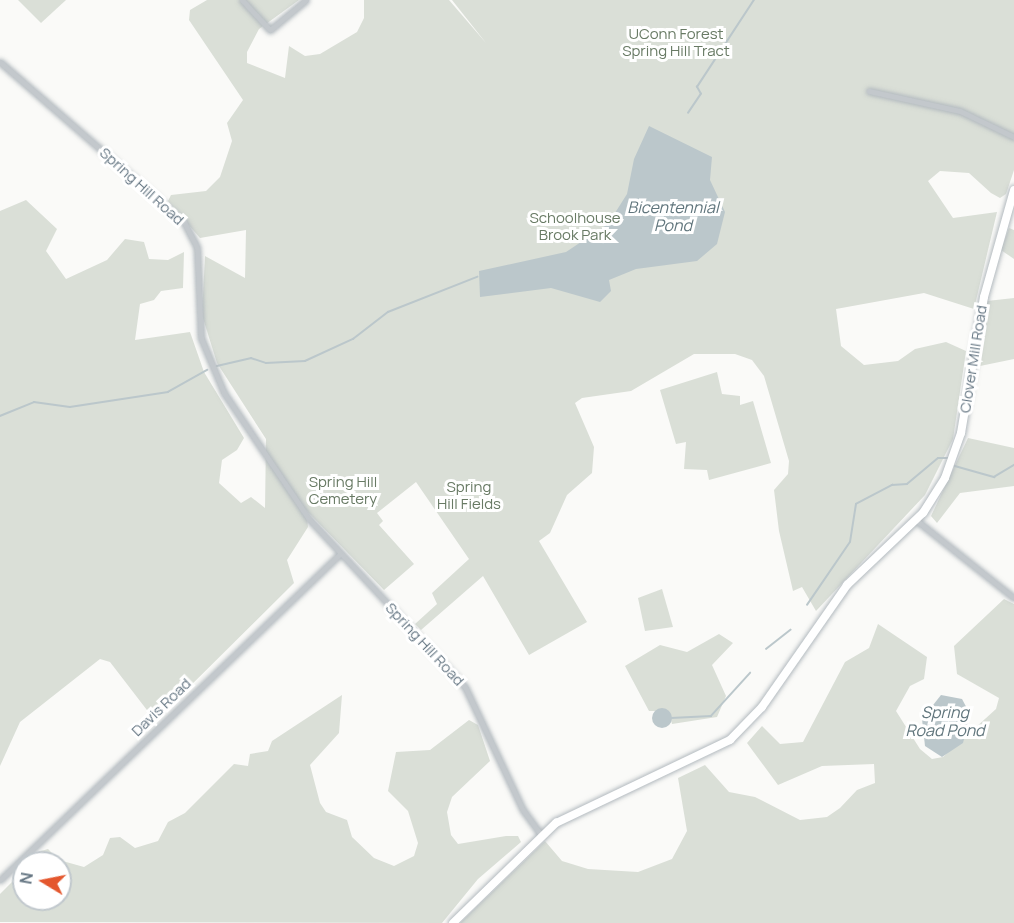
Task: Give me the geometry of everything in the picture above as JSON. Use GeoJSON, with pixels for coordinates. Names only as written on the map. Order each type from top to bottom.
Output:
{"type":"FeatureCollection","features":[{"type":"Feature","properties":{"kind":"street"},"geometry":{"type":"LineString","coordinates":[[242,0],[270,30],[306,0]]}},
{"type":"Feature","properties":{"kind":"street","name":"Spring Hill Road"},"geometry":{"type":"LineString","coordinates":[[0,62],[188,228],[199,264],[197,322],[224,393],[309,519],[465,687],[523,810],[542,836]]}},
{"type":"Feature","properties":{"kind":"street"},"geometry":{"type":"LineString","coordinates":[[869,91],[960,111],[1014,137]]}},
{"type":"Feature","properties":{"kind":"street","name":"Clover Mill Road"},"geometry":{"type":"LineString","coordinates":[[916,520],[954,458],[984,297],[1014,190]]}},
{"type":"Feature","properties":{"kind":"street"},"geometry":{"type":"LineString","coordinates":[[453,923],[556,824],[729,740],[762,707],[847,585],[916,520],[1014,598]]}},
{"type":"Feature","properties":{"kind":"street","name":"Davis Road"},"geometry":{"type":"LineString","coordinates":[[0,880],[340,554]]}},
{"type":"Feature","properties":{"kind":"green space"},"geometry":{"type":"Polygon","coordinates":[[[18,0],[66,0],[41,23],[18,0]]]}},
{"type":"Feature","properties":{"kind":"green space"},"geometry":{"type":"Polygon","coordinates":[[[207,0],[299,0],[259,29],[247,52],[247,63],[285,78],[289,46],[305,56],[320,54],[357,32],[364,18],[364,0],[449,0],[486,43],[452,0],[1014,0],[1014,170],[1006,194],[1000,198],[991,193],[969,173],[940,171],[928,181],[953,218],[997,212],[974,309],[924,293],[836,309],[841,346],[864,365],[898,361],[915,349],[946,342],[966,351],[953,439],[925,495],[816,611],[802,587],[793,591],[779,531],[774,490],[788,474],[789,461],[764,376],[752,360],[735,354],[694,354],[631,391],[582,398],[575,403],[594,447],[592,473],[567,495],[550,533],[539,541],[587,622],[529,655],[483,576],[421,630],[415,624],[437,604],[432,593],[469,559],[416,482],[377,513],[383,521],[379,525],[414,564],[384,590],[306,510],[308,527],[287,560],[294,583],[175,701],[150,714],[110,662],[100,659],[20,722],[0,766],[0,211],[26,200],[57,229],[46,251],[66,279],[107,260],[125,239],[144,242],[149,259],[168,260],[184,252],[183,288],[161,291],[154,300],[140,304],[135,340],[190,332],[204,372],[244,438],[237,450],[222,460],[219,483],[241,503],[251,497],[265,508],[266,439],[217,363],[202,315],[205,256],[245,278],[246,230],[200,238],[168,201],[171,195],[206,191],[220,177],[232,141],[227,123],[243,100],[189,20],[190,10],[207,0]]]}},
{"type":"Feature","properties":{"kind":"green space"},"geometry":{"type":"Polygon","coordinates":[[[1009,228],[1014,230],[1014,259],[1001,250],[1009,228]]]}},
{"type":"Feature","properties":{"kind":"green space"},"geometry":{"type":"Polygon","coordinates":[[[1014,298],[1014,359],[980,366],[987,301],[1014,298]]]}},
{"type":"Feature","properties":{"kind":"green space"},"geometry":{"type":"Polygon","coordinates":[[[717,372],[722,394],[740,396],[740,405],[753,401],[771,463],[709,480],[707,470],[684,469],[686,442],[676,444],[660,390],[717,372]]]}},
{"type":"Feature","properties":{"kind":"green space"},"geometry":{"type":"Polygon","coordinates":[[[968,438],[1014,448],[1014,486],[960,493],[937,523],[931,516],[968,438]]]}},
{"type":"Feature","properties":{"kind":"green space"},"geometry":{"type":"Polygon","coordinates":[[[662,589],[673,627],[645,631],[638,598],[662,589]]]}},
{"type":"Feature","properties":{"kind":"green space"},"geometry":{"type":"Polygon","coordinates":[[[1004,599],[1014,604],[1014,923],[460,923],[545,841],[562,861],[588,869],[638,872],[672,859],[687,831],[678,778],[705,765],[729,792],[755,797],[800,820],[827,817],[840,808],[857,790],[875,783],[874,764],[822,766],[778,785],[747,743],[762,726],[780,744],[803,742],[845,662],[869,648],[878,624],[927,657],[924,679],[910,686],[896,711],[920,749],[932,759],[943,757],[996,709],[999,698],[957,674],[954,646],[1004,599]]]}},
{"type":"Feature","properties":{"kind":"green space"},"geometry":{"type":"Polygon","coordinates":[[[719,634],[733,643],[712,665],[726,696],[717,717],[672,724],[669,711],[649,711],[625,666],[660,645],[687,652],[719,634]]]}},
{"type":"Feature","properties":{"kind":"green space"},"geometry":{"type":"Polygon","coordinates":[[[342,695],[339,733],[310,765],[320,803],[326,812],[347,820],[352,837],[374,858],[394,866],[414,856],[418,843],[408,811],[388,791],[396,752],[430,750],[469,720],[478,725],[490,761],[452,797],[447,812],[451,835],[458,844],[506,836],[518,836],[521,842],[478,879],[442,923],[0,922],[0,894],[12,882],[12,911],[72,911],[72,864],[84,867],[103,855],[110,838],[120,837],[135,848],[158,841],[168,822],[185,813],[234,764],[248,766],[250,754],[268,751],[272,741],[342,695]]]}},
{"type":"Feature","properties":{"kind":"water","name":"Bicentennial Pond"},"geometry":{"type":"Polygon","coordinates":[[[649,126],[712,157],[710,180],[725,212],[717,244],[697,261],[636,269],[609,280],[611,291],[600,302],[551,288],[480,297],[479,271],[566,252],[608,224],[627,194],[634,159],[649,126]]]}},
{"type":"Feature","properties":{"kind":"water","name":"Spring Road Pond"},"geometry":{"type":"Polygon","coordinates":[[[941,695],[962,699],[970,714],[963,743],[942,757],[925,746],[922,719],[941,695]]]}},
{"type":"Feature","properties":{"kind":"water"},"geometry":{"type":"Polygon","coordinates":[[[662,708],[669,711],[672,718],[669,725],[662,728],[655,725],[652,718],[655,711],[662,708]]]}},
{"type":"Feature","properties":{"kind":"waterway"},"geometry":{"type":"LineString","coordinates":[[688,113],[701,94],[697,87],[754,0]]}},
{"type":"Feature","properties":{"kind":"waterway"},"geometry":{"type":"LineString","coordinates":[[217,366],[251,358],[266,363],[305,361],[353,339],[388,312],[477,277]]}},
{"type":"Feature","properties":{"kind":"waterway"},"geometry":{"type":"LineString","coordinates":[[0,416],[34,402],[70,407],[168,392],[207,370]]}},
{"type":"Feature","properties":{"kind":"waterway"},"geometry":{"type":"LineString","coordinates":[[807,605],[850,542],[856,504],[892,485],[907,484],[938,458],[948,458]]}},
{"type":"Feature","properties":{"kind":"waterway"},"geometry":{"type":"LineString","coordinates":[[955,466],[994,477],[1014,465]]}},
{"type":"Feature","properties":{"kind":"waterway"},"geometry":{"type":"LineString","coordinates":[[766,649],[790,630]]}},
{"type":"Feature","properties":{"kind":"waterway"},"geometry":{"type":"LineString","coordinates":[[671,718],[711,716],[750,673]]}},
{"type":"Feature","properties":{"kind":"park label","name":"UConn Forest Spring Hill Tract"},"geometry":{"type":"Point","coordinates":[676,42]}},
{"type":"Feature","properties":{"kind":"park label","name":"Schoolhouse Brook Park"},"geometry":{"type":"Point","coordinates":[575,226]}},
{"type":"Feature","properties":{"kind":"park label","name":"Spring Hill Cemetery"},"geometry":{"type":"Point","coordinates":[343,490]}},
{"type":"Feature","properties":{"kind":"park label","name":"Spring Hill Fields"},"geometry":{"type":"Point","coordinates":[469,494]}}]}
